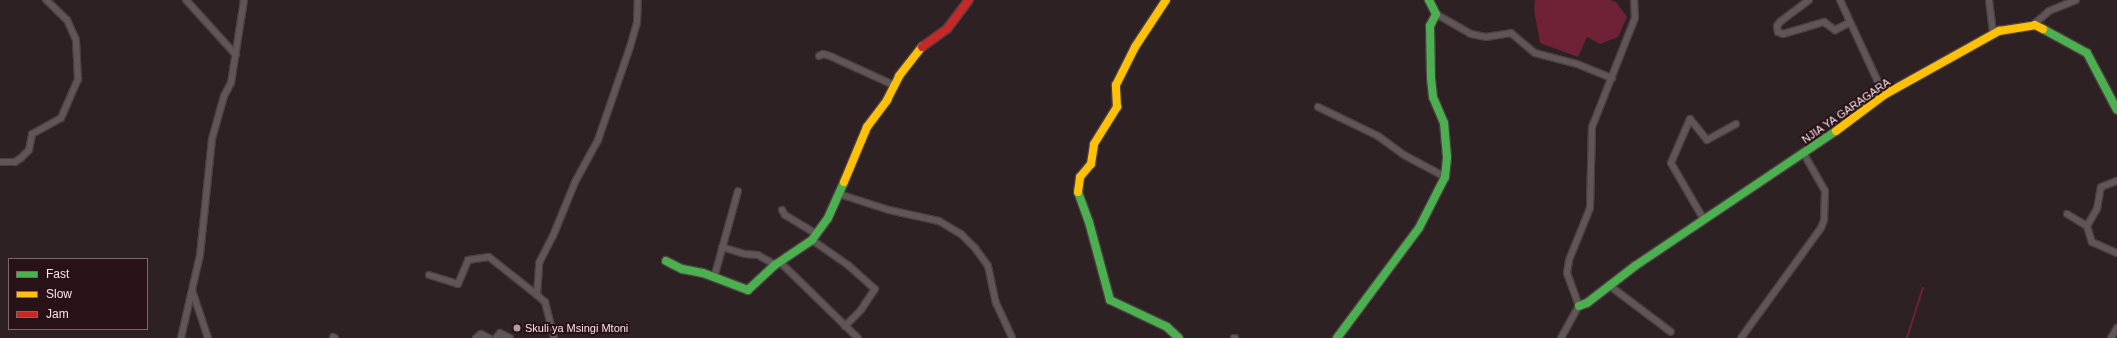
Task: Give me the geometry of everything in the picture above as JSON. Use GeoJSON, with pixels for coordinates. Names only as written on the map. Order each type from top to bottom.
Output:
{"type":"FeatureCollection","features":[{"type":"Feature","properties":{"kind":"street"},"geometry":{"type":"LineString","coordinates":[[0,162],[15,162],[21,158],[29,150],[32,134],[61,118],[78,80],[76,40],[67,20],[46,0]]}},
{"type":"Feature","properties":{"kind":"street"},"geometry":{"type":"LineString","coordinates":[[186,0],[236,55]]}},
{"type":"Feature","properties":{"kind":"street"},"geometry":{"type":"LineString","coordinates":[[181,338],[200,255],[212,139],[224,96],[231,83],[244,0]]}},
{"type":"Feature","properties":{"kind":"street"},"geometry":{"type":"LineString","coordinates":[[537,295],[539,264],[553,236],[575,182],[598,140],[637,23],[638,0]]}},
{"type":"Feature","properties":{"kind":"street"},"geometry":{"type":"LineString","coordinates":[[666,261],[682,269],[748,290],[778,263],[814,237],[839,194],[848,168],[868,127],[894,85],[918,50],[947,29],[969,0]]}},
{"type":"Feature","properties":{"kind":"street"},"geometry":{"type":"LineString","coordinates":[[1166,0],[1135,47],[1116,86],[1117,107],[1094,144],[1091,164],[1080,177],[1077,196],[1088,222],[1110,300],[1167,327],[1179,338]]}},
{"type":"Feature","properties":{"kind":"street"},"geometry":{"type":"LineString","coordinates":[[1429,0],[1436,14],[1471,34],[1486,37],[1512,33],[1535,53],[1577,64],[1612,78]]}},
{"type":"Feature","properties":{"kind":"street"},"geometry":{"type":"LineString","coordinates":[[1561,338],[1579,306],[1567,273],[1569,260],[1590,208],[1592,128],[1635,18],[1634,0]]}},
{"type":"Feature","properties":{"kind":"street"},"geometry":{"type":"LineString","coordinates":[[1809,0],[1780,22],[1777,26],[1778,32],[1783,34],[1824,22],[1830,29],[1835,30],[1849,23]]}},
{"type":"Feature","properties":{"kind":"street"},"geometry":{"type":"LineString","coordinates":[[1840,0],[1849,23],[1884,96]]}},
{"type":"Feature","properties":{"kind":"street"},"geometry":{"type":"LineString","coordinates":[[1989,0],[1993,34]]}},
{"type":"Feature","properties":{"kind":"street"},"geometry":{"type":"LineString","coordinates":[[2076,0],[2049,11],[2033,25],[2087,54],[2116,105]]}},
{"type":"Feature","properties":{"kind":"street"},"geometry":{"type":"LineString","coordinates":[[1337,338],[1419,228],[1445,176],[1447,157],[1444,123],[1433,97],[1431,78],[1430,26],[1436,14]]}},
{"type":"Feature","properties":{"kind":"street","name":"NJIA YA GARAGARA"},"geometry":{"type":"LineString","coordinates":[[1579,306],[1610,286],[1744,191],[1804,154],[1884,96],[1993,34],[2033,25]]}},
{"type":"Feature","properties":{"kind":"street"},"geometry":{"type":"LineString","coordinates":[[819,56],[823,54],[830,56],[894,85]]}},
{"type":"Feature","properties":{"kind":"street"},"geometry":{"type":"LineString","coordinates":[[1318,107],[1378,136],[1404,155],[1445,176]]}},
{"type":"Feature","properties":{"kind":"street"},"geometry":{"type":"LineString","coordinates":[[1704,220],[1671,163],[1690,119],[1707,140],[1736,124]]}},
{"type":"Feature","properties":{"kind":"street"},"geometry":{"type":"LineString","coordinates":[[1741,338],[1821,228],[1824,220],[1825,191],[1804,154]]}},
{"type":"Feature","properties":{"kind":"street"},"geometry":{"type":"LineString","coordinates":[[2087,226],[2097,209],[2101,187],[2117,181]]}},
{"type":"Feature","properties":{"kind":"street"},"geometry":{"type":"LineString","coordinates":[[714,278],[738,191]]}},
{"type":"Feature","properties":{"kind":"street"},"geometry":{"type":"LineString","coordinates":[[839,194],[889,210],[939,221],[961,234],[976,248],[988,266],[996,303],[1012,338]]}},
{"type":"Feature","properties":{"kind":"street"},"geometry":{"type":"LineString","coordinates":[[782,210],[785,216],[814,237],[875,289],[861,310],[845,326]]}},
{"type":"Feature","properties":{"kind":"street"},"geometry":{"type":"LineString","coordinates":[[2067,214],[2087,226],[2092,242],[2117,253]]}},
{"type":"Feature","properties":{"kind":"street"},"geometry":{"type":"LineString","coordinates":[[722,246],[745,254],[758,255],[778,263],[858,338]]}},
{"type":"Feature","properties":{"kind":"street"},"geometry":{"type":"LineString","coordinates":[[429,275],[458,284],[468,260],[489,258],[546,302],[554,338]]}},
{"type":"Feature","properties":{"kind":"street"},"geometry":{"type":"LineString","coordinates":[[1610,286],[1671,332]]}},
{"type":"Feature","properties":{"kind":"street"},"geometry":{"type":"LineString","coordinates":[[192,289],[208,338]]}},
{"type":"Feature","properties":{"kind":"street"},"geometry":{"type":"LineString","coordinates":[[2110,338],[2117,328]]}},
{"type":"Feature","properties":{"kind":"street"},"geometry":{"type":"LineString","coordinates":[[496,338],[500,333],[510,338]]}},
{"type":"Feature","properties":{"kind":"street"},"geometry":{"type":"LineString","coordinates":[[476,338],[481,334],[490,338]]}},
{"type":"Feature","properties":{"kind":"shaded area"},"geometry":{"type":"Polygon","coordinates":[[[1535,0],[1610,0],[1616,2],[1627,17],[1618,37],[1600,44],[1587,37],[1578,57],[1540,43],[1534,10],[1535,0]]]}},
{"type":"Feature","properties":{"kind":"waterway"},"geometry":{"type":"LineString","coordinates":[[1907,338],[1923,288]]}},
{"type":"Feature","properties":{"kind":"traffic: fast"},"geometry":{"type":"LineString","coordinates":[[1337,338],[1419,228],[1445,177],[1447,157],[1444,123],[1433,97],[1431,78],[1430,26],[1436,14],[1429,0]]}},
{"type":"Feature","properties":{"kind":"traffic: fast"},"geometry":{"type":"LineString","coordinates":[[2043,29],[2087,53],[2117,110]]}},
{"type":"Feature","properties":{"kind":"traffic: fast"},"geometry":{"type":"LineString","coordinates":[[1579,306],[1587,303],[1635,266],[1836,131]]}},
{"type":"Feature","properties":{"kind":"traffic: fast"},"geometry":{"type":"LineString","coordinates":[[666,261],[682,269],[703,273],[748,290],[775,265],[812,240],[828,218],[844,182]]}},
{"type":"Feature","properties":{"kind":"traffic: fast"},"geometry":{"type":"LineString","coordinates":[[1078,192],[1089,222],[1110,300],[1167,327],[1179,338]]}},
{"type":"Feature","properties":{"kind":"traffic: slow"},"geometry":{"type":"LineString","coordinates":[[1078,192],[1080,177],[1091,164],[1094,144],[1117,107],[1116,85],[1135,47],[1166,0]]}},
{"type":"Feature","properties":{"kind":"traffic: slow"},"geometry":{"type":"LineString","coordinates":[[1836,131],[1884,95],[1999,31],[2035,25],[2043,29]]}},
{"type":"Feature","properties":{"kind":"traffic: slow"},"geometry":{"type":"LineString","coordinates":[[844,182],[867,127],[887,100],[899,76],[922,47]]}},
{"type":"Feature","properties":{"kind":"traffic: jam"},"geometry":{"type":"LineString","coordinates":[[922,47],[947,29],[969,0]]}},
{"type":"Feature","properties":{"kind":"place","name":"Skuli ya Msingi Mtoni"},"geometry":{"type":"Point","coordinates":[517,328]}}]}
